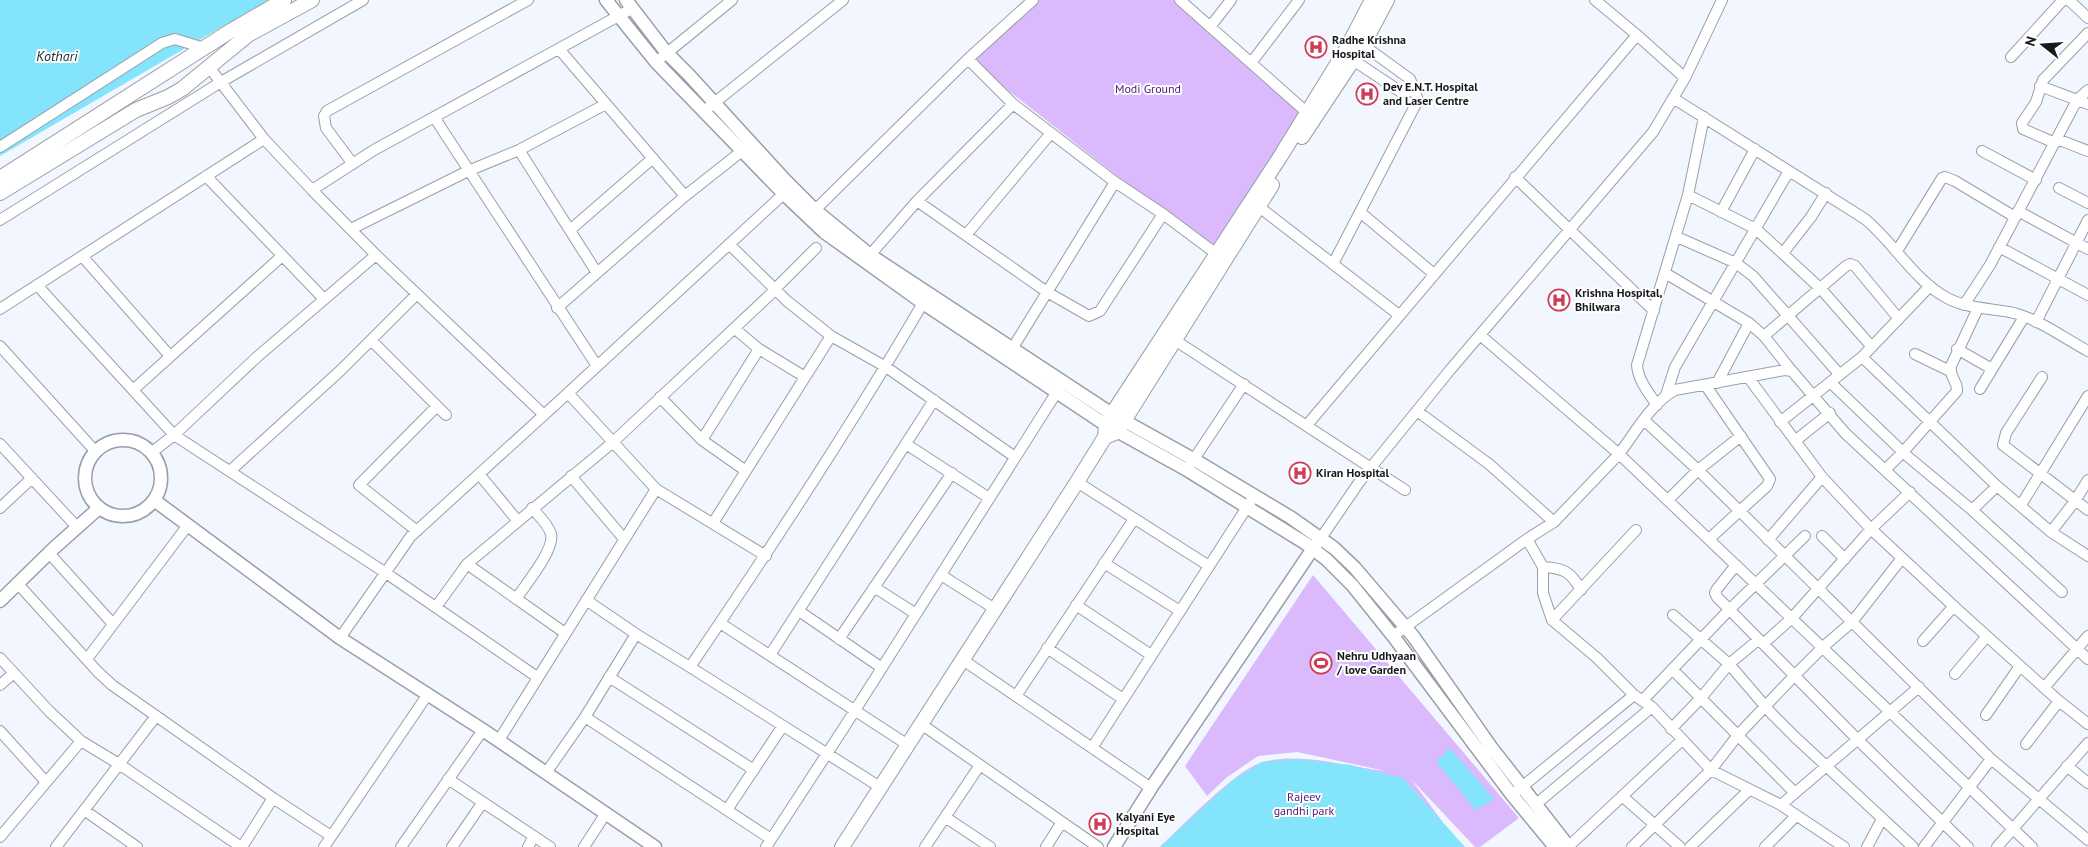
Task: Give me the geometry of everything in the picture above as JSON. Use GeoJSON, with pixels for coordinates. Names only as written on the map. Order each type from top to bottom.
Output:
{"type":"FeatureCollection","features":[{"type":"Feature","properties":{"kind":"main road"},"geometry":{"type":"LineString","coordinates":[[0,178],[204,48],[284,0]]}},
{"type":"Feature","properties":{"kind":"main road"},"geometry":{"type":"LineString","coordinates":[[0,193],[128,115],[182,89],[248,35],[312,0]]}},
{"type":"Feature","properties":{"kind":"main road"},"geometry":{"type":"LineString","coordinates":[[1311,116],[1372,0]]}},
{"type":"Feature","properties":{"kind":"main road"},"geometry":{"type":"LineString","coordinates":[[842,847],[1078,482],[1311,116],[1364,45],[1387,0]]}},
{"type":"Feature","properties":{"kind":"street"},"geometry":{"type":"LineString","coordinates":[[0,220],[221,82],[363,0]]}},
{"type":"Feature","properties":{"kind":"street"},"geometry":{"type":"LineString","coordinates":[[353,164],[326,128],[324,116],[327,111],[528,0]]}},
{"type":"Feature","properties":{"kind":"street"},"geometry":{"type":"LineString","coordinates":[[606,0],[656,62],[709,108],[788,190],[824,232],[923,303],[1060,388],[1113,425],[1254,496],[1321,538],[1355,568],[1407,628],[1555,847]]}},
{"type":"Feature","properties":{"kind":"street"},"geometry":{"type":"LineString","coordinates":[[656,62],[719,4],[732,0]]}},
{"type":"Feature","properties":{"kind":"street"},"geometry":{"type":"LineString","coordinates":[[709,108],[843,0]]}},
{"type":"Feature","properties":{"kind":"street"},"geometry":{"type":"LineString","coordinates":[[815,210],[968,60],[1033,0]]}},
{"type":"Feature","properties":{"kind":"street"},"geometry":{"type":"LineString","coordinates":[[1180,0],[1311,116]]}},
{"type":"Feature","properties":{"kind":"street"},"geometry":{"type":"LineString","coordinates":[[1210,27],[1231,0]]}},
{"type":"Feature","properties":{"kind":"street"},"geometry":{"type":"LineString","coordinates":[[1251,63],[1299,0]]}},
{"type":"Feature","properties":{"kind":"street"},"geometry":{"type":"LineString","coordinates":[[1595,0],[1637,34],[1685,78]]}},
{"type":"Feature","properties":{"kind":"street"},"geometry":{"type":"LineString","coordinates":[[1114,847],[1151,788],[1312,549],[1372,466],[1480,335],[1653,132],[1685,78],[1722,0]]}},
{"type":"Feature","properties":{"kind":"street"},"geometry":{"type":"LineString","coordinates":[[2011,57],[2063,0]]}},
{"type":"Feature","properties":{"kind":"street"},"geometry":{"type":"LineString","coordinates":[[2069,0],[2088,18]]}},
{"type":"Feature","properties":{"kind":"street"},"geometry":{"type":"LineString","coordinates":[[312,190],[434,117],[620,16],[629,4],[666,52],[689,75],[709,108],[742,151],[870,256],[933,295],[1012,349],[1060,388]]}},
{"type":"Feature","properties":{"kind":"street"},"geometry":{"type":"LineString","coordinates":[[2088,33],[2047,75],[2040,86],[2036,102],[2022,126],[2026,131],[2088,151]]}},
{"type":"Feature","properties":{"kind":"street"},"geometry":{"type":"LineString","coordinates":[[1307,425],[1637,34]]}},
{"type":"Feature","properties":{"kind":"street"},"geometry":{"type":"LineString","coordinates":[[0,147],[162,43],[175,39],[204,48]]}},
{"type":"Feature","properties":{"kind":"street"},"geometry":{"type":"LineString","coordinates":[[1333,264],[1417,104],[1417,96],[1413,91],[1410,79],[1364,45]]}},
{"type":"Feature","properties":{"kind":"street"},"geometry":{"type":"LineString","coordinates":[[559,49],[686,196]]}},
{"type":"Feature","properties":{"kind":"street"},"geometry":{"type":"LineString","coordinates":[[968,60],[1013,104],[1115,182],[1163,214],[1221,257]]}},
{"type":"Feature","properties":{"kind":"street"},"geometry":{"type":"LineString","coordinates":[[1353,60],[1401,92],[1413,91]]}},
{"type":"Feature","properties":{"kind":"street"},"geometry":{"type":"LineString","coordinates":[[209,67],[264,139],[312,190],[376,255],[544,415]]}},
{"type":"Feature","properties":{"kind":"street"},"geometry":{"type":"LineString","coordinates":[[2040,86],[2088,104]]}},
{"type":"Feature","properties":{"kind":"street"},"geometry":{"type":"LineString","coordinates":[[1964,305],[2036,180],[2077,100],[2088,90]]}},
{"type":"Feature","properties":{"kind":"street"},"geometry":{"type":"LineString","coordinates":[[1674,98],[1865,219],[1930,286],[1945,297],[1964,305],[2003,311],[2024,317],[2088,352]]}},
{"type":"Feature","properties":{"kind":"street"},"geometry":{"type":"LineString","coordinates":[[351,230],[468,171],[519,150],[606,104]]}},
{"type":"Feature","properties":{"kind":"street"},"geometry":{"type":"LineString","coordinates":[[870,256],[917,201],[1013,104]]}},
{"type":"Feature","properties":{"kind":"street"},"geometry":{"type":"LineString","coordinates":[[434,117],[468,171],[485,193],[557,308],[597,366]]}},
{"type":"Feature","properties":{"kind":"street"},"geometry":{"type":"LineString","coordinates":[[1657,405],[1642,382],[1637,364],[1688,195],[1704,117]]}},
{"type":"Feature","properties":{"kind":"street"},"geometry":{"type":"LineString","coordinates":[[966,235],[1051,133]]}},
{"type":"Feature","properties":{"kind":"street"},"geometry":{"type":"LineString","coordinates":[[0,309],[264,139]]}},
{"type":"Feature","properties":{"kind":"street"},"geometry":{"type":"LineString","coordinates":[[1721,212],[1755,149]]}},
{"type":"Feature","properties":{"kind":"street"},"geometry":{"type":"LineString","coordinates":[[519,150],[597,273]]}},
{"type":"Feature","properties":{"kind":"street"},"geometry":{"type":"LineString","coordinates":[[557,308],[686,196],[742,151]]}},
{"type":"Feature","properties":{"kind":"street"},"geometry":{"type":"LineString","coordinates":[[1982,151],[2036,180]]}},
{"type":"Feature","properties":{"kind":"street"},"geometry":{"type":"LineString","coordinates":[[570,230],[653,158]]}},
{"type":"Feature","properties":{"kind":"street"},"geometry":{"type":"LineString","coordinates":[[1393,636],[1407,628],[1526,539],[1554,522],[1619,454],[1644,420],[1666,395],[1675,367],[1789,171]]}},
{"type":"Feature","properties":{"kind":"street"},"geometry":{"type":"LineString","coordinates":[[206,176],[324,299]]}},
{"type":"Feature","properties":{"kind":"street"},"geometry":{"type":"LineString","coordinates":[[1515,177],[1654,311]]}},
{"type":"Feature","properties":{"kind":"street"},"geometry":{"type":"LineString","coordinates":[[1897,251],[1942,178],[1949,178],[2088,249]]}},
{"type":"Feature","properties":{"kind":"street"},"geometry":{"type":"LineString","coordinates":[[1012,349],[1115,182]]}},
{"type":"Feature","properties":{"kind":"street"},"geometry":{"type":"LineString","coordinates":[[2059,188],[2088,203]]}},
{"type":"Feature","properties":{"kind":"street"},"geometry":{"type":"LineString","coordinates":[[340,638],[411,536],[788,190]]}},
{"type":"Feature","properties":{"kind":"street"},"geometry":{"type":"LineString","coordinates":[[1783,253],[1811,217],[1826,193]]}},
{"type":"Feature","properties":{"kind":"street"},"geometry":{"type":"LineString","coordinates":[[1688,195],[1756,228],[1821,289],[1872,347]]}},
{"type":"Feature","properties":{"kind":"street"},"geometry":{"type":"LineString","coordinates":[[917,201],[1047,292],[1085,314],[1092,316],[1096,314],[1163,214]]}},
{"type":"Feature","properties":{"kind":"street"},"geometry":{"type":"LineString","coordinates":[[1255,204],[1399,315]]}},
{"type":"Feature","properties":{"kind":"street"},"geometry":{"type":"LineString","coordinates":[[1360,212],[1434,274]]}},
{"type":"Feature","properties":{"kind":"street"},"geometry":{"type":"LineString","coordinates":[[2036,322],[2088,220]]}},
{"type":"Feature","properties":{"kind":"street"},"geometry":{"type":"LineString","coordinates":[[1676,237],[1736,263],[1760,283],[1840,375]]}},
{"type":"Feature","properties":{"kind":"street"},"geometry":{"type":"LineString","coordinates":[[729,244],[775,290],[832,336],[886,367],[1015,457]]}},
{"type":"Feature","properties":{"kind":"street"},"geometry":{"type":"LineString","coordinates":[[1999,247],[2088,294]]}},
{"type":"Feature","properties":{"kind":"street"},"geometry":{"type":"LineString","coordinates":[[436,607],[467,564],[517,520],[612,443],[775,290],[816,248]]}},
{"type":"Feature","properties":{"kind":"street"},"geometry":{"type":"LineString","coordinates":[[151,453],[174,435],[257,357],[376,255]]}},
{"type":"Feature","properties":{"kind":"street"},"geometry":{"type":"LineString","coordinates":[[82,256],[170,356]]}},
{"type":"Feature","properties":{"kind":"street"},"geometry":{"type":"LineString","coordinates":[[133,390],[282,256]]}},
{"type":"Feature","properties":{"kind":"street"},"geometry":{"type":"LineString","coordinates":[[1764,336],[1846,266],[1852,264],[1899,319]]}},
{"type":"Feature","properties":{"kind":"street"},"geometry":{"type":"LineString","coordinates":[[1665,273],[1749,323],[1764,336],[1790,370],[1797,374],[1845,432],[2088,659]]}},
{"type":"Feature","properties":{"kind":"street"},"geometry":{"type":"LineString","coordinates":[[36,285],[174,435],[386,572],[538,677]]}},
{"type":"Feature","properties":{"kind":"street"},"geometry":{"type":"LineString","coordinates":[[1780,422],[1862,357],[1930,286]]}},
{"type":"Feature","properties":{"kind":"street"},"geometry":{"type":"LineString","coordinates":[[230,471],[418,294]]}},
{"type":"Feature","properties":{"kind":"street"},"geometry":{"type":"LineString","coordinates":[[690,667],[766,556],[886,367],[923,303]]}},
{"type":"Feature","properties":{"kind":"street"},"geometry":{"type":"LineString","coordinates":[[1885,470],[1957,391],[1957,386],[1952,379],[1950,371],[1957,349],[1978,308]]}},
{"type":"Feature","properties":{"kind":"street"},"geometry":{"type":"LineString","coordinates":[[1980,389],[2024,317]]}},
{"type":"Feature","properties":{"kind":"street"},"geometry":{"type":"LineString","coordinates":[[1717,383],[1749,323]]}},
{"type":"Feature","properties":{"kind":"street"},"geometry":{"type":"LineString","coordinates":[[735,328],[759,349],[805,377]]}},
{"type":"Feature","properties":{"kind":"street"},"geometry":{"type":"LineString","coordinates":[[1480,335],[1619,454],[2032,847]]}},
{"type":"Feature","properties":{"kind":"street"},"geometry":{"type":"LineString","coordinates":[[713,523],[832,336]]}},
{"type":"Feature","properties":{"kind":"street"},"geometry":{"type":"LineString","coordinates":[[1170,336],[1372,466],[1405,490]]}},
{"type":"Feature","properties":{"kind":"street"},"geometry":{"type":"LineString","coordinates":[[371,340],[446,416]]}},
{"type":"Feature","properties":{"kind":"street"},"geometry":{"type":"LineString","coordinates":[[0,346],[96,452]]}},
{"type":"Feature","properties":{"kind":"street"},"geometry":{"type":"LineString","coordinates":[[702,440],[759,349]]}},
{"type":"Feature","properties":{"kind":"street"},"geometry":{"type":"LineString","coordinates":[[1957,349],[1992,369]]}},
{"type":"Feature","properties":{"kind":"street"},"geometry":{"type":"LineString","coordinates":[[1916,354],[1950,371]]}},
{"type":"Feature","properties":{"kind":"street"},"geometry":{"type":"LineString","coordinates":[[1862,357],[1997,486],[2022,505],[2051,532],[2088,556]]}},
{"type":"Feature","properties":{"kind":"street"},"geometry":{"type":"LineString","coordinates":[[1666,395],[1686,387],[1706,386],[1790,370]]}},
{"type":"Feature","properties":{"kind":"street"},"geometry":{"type":"LineString","coordinates":[[1748,377],[1822,477],[1871,529],[2044,688],[2088,724]]}},
{"type":"Feature","properties":{"kind":"street"},"geometry":{"type":"LineString","coordinates":[[2042,377],[2006,434],[2003,442],[2006,448],[2088,510]]}},
{"type":"Feature","properties":{"kind":"street"},"geometry":{"type":"LineString","coordinates":[[1831,383],[1903,452],[1972,510],[2062,592]]}},
{"type":"Feature","properties":{"kind":"street"},"geometry":{"type":"LineString","coordinates":[[1190,464],[1244,384]]}},
{"type":"Feature","properties":{"kind":"street"},"geometry":{"type":"LineString","coordinates":[[1706,386],[1770,479],[1767,486],[1738,510],[1709,539]]}},
{"type":"Feature","properties":{"kind":"street"},"geometry":{"type":"LineString","coordinates":[[585,717],[727,810],[768,843],[855,711],[1060,388]]}},
{"type":"Feature","properties":{"kind":"street"},"geometry":{"type":"LineString","coordinates":[[568,393],[656,489],[766,556]]}},
{"type":"Feature","properties":{"kind":"street"},"geometry":{"type":"LineString","coordinates":[[2022,505],[2088,396]]}},
{"type":"Feature","properties":{"kind":"street"},"geometry":{"type":"LineString","coordinates":[[660,397],[702,440],[746,471]]}},
{"type":"Feature","properties":{"kind":"street"},"geometry":{"type":"LineString","coordinates":[[770,655],[934,400]]}},
{"type":"Feature","properties":{"kind":"street"},"geometry":{"type":"LineString","coordinates":[[418,531],[359,485],[437,406]]}},
{"type":"Feature","properties":{"kind":"street"},"geometry":{"type":"LineString","coordinates":[[1417,411],[1489,464],[1554,522]]}},
{"type":"Feature","properties":{"kind":"street"},"geometry":{"type":"LineString","coordinates":[[1795,441],[1830,414]]}},
{"type":"Feature","properties":{"kind":"street"},"geometry":{"type":"LineString","coordinates":[[1644,420],[1698,470],[1992,759],[2088,840]]}},
{"type":"Feature","properties":{"kind":"street"},"geometry":{"type":"LineString","coordinates":[[1668,500],[1698,470],[1740,436]]}},
{"type":"Feature","properties":{"kind":"street"},"geometry":{"type":"LineString","coordinates":[[117,440],[130,441],[142,445],[151,453],[158,464],[159,488],[154,500],[134,514],[122,516],[110,514],[99,508],[90,498],[86,487],[85,474],[88,462],[96,452],[106,444],[117,440]]}},
{"type":"Feature","properties":{"kind":"street"},"geometry":{"type":"LineString","coordinates":[[0,444],[77,527]]}},
{"type":"Feature","properties":{"kind":"street"},"geometry":{"type":"LineString","coordinates":[[906,444],[989,498]]}},
{"type":"Feature","properties":{"kind":"street"},"geometry":{"type":"LineString","coordinates":[[1190,464],[1246,507],[1326,559],[1353,586],[1517,791],[1535,805],[1568,847],[1682,740]]}},
{"type":"Feature","properties":{"kind":"street"},"geometry":{"type":"LineString","coordinates":[[839,639],[952,473]]}},
{"type":"Feature","properties":{"kind":"street"},"geometry":{"type":"LineString","coordinates":[[479,474],[517,520]]}},
{"type":"Feature","properties":{"kind":"street"},"geometry":{"type":"LineString","coordinates":[[571,476],[624,540]]}},
{"type":"Feature","properties":{"kind":"street"},"geometry":{"type":"LineString","coordinates":[[1768,540],[1822,477]]}},
{"type":"Feature","properties":{"kind":"street"},"geometry":{"type":"LineString","coordinates":[[0,508],[32,478]]}},
{"type":"Feature","properties":{"kind":"street"},"geometry":{"type":"LineString","coordinates":[[2051,532],[2075,501],[2088,480]]}},
{"type":"Feature","properties":{"kind":"street"},"geometry":{"type":"LineString","coordinates":[[1078,482],[1209,566]]}},
{"type":"Feature","properties":{"kind":"street"},"geometry":{"type":"LineString","coordinates":[[1972,510],[1997,486]]}},
{"type":"Feature","properties":{"kind":"street"},"geometry":{"type":"LineString","coordinates":[[499,740],[656,489]]}},
{"type":"Feature","properties":{"kind":"street"},"geometry":{"type":"LineString","coordinates":[[1671,728],[1701,698],[1729,664],[1792,618],[1871,529],[1910,492]]}},
{"type":"Feature","properties":{"kind":"street"},"geometry":{"type":"LineString","coordinates":[[1092,748],[1254,496]]}},
{"type":"Feature","properties":{"kind":"street"},"geometry":{"type":"LineString","coordinates":[[154,500],[340,638],[499,740],[655,847]]}},
{"type":"Feature","properties":{"kind":"street"},"geometry":{"type":"LineString","coordinates":[[0,601],[99,508]]}},
{"type":"Feature","properties":{"kind":"street"},"geometry":{"type":"LineString","coordinates":[[516,599],[547,554],[551,542],[548,529],[532,508]]}},
{"type":"Feature","properties":{"kind":"street"},"geometry":{"type":"LineString","coordinates":[[1016,696],[1134,519]]}},
{"type":"Feature","properties":{"kind":"street"},"geometry":{"type":"LineString","coordinates":[[87,659],[188,525]]}},
{"type":"Feature","properties":{"kind":"street"},"geometry":{"type":"LineString","coordinates":[[1552,620],[1636,530]]}},
{"type":"Feature","properties":{"kind":"street"},"geometry":{"type":"LineString","coordinates":[[1517,791],[1638,698],[1672,669],[1805,536]]}},
{"type":"Feature","properties":{"kind":"street"},"geometry":{"type":"LineString","coordinates":[[1822,536],[1845,559]]}},
{"type":"Feature","properties":{"kind":"street"},"geometry":{"type":"LineString","coordinates":[[1526,539],[1543,567],[1543,593],[1552,620],[1597,658],[1638,698],[1652,707],[1710,770],[1782,805],[1836,845]]}},
{"type":"Feature","properties":{"kind":"street"},"geometry":{"type":"LineString","coordinates":[[49,553],[113,624]]}},
{"type":"Feature","properties":{"kind":"street"},"geometry":{"type":"LineString","coordinates":[[1632,847],[1710,770],[1738,736],[1795,675],[1852,622],[1902,558]]}},
{"type":"Feature","properties":{"kind":"street"},"geometry":{"type":"LineString","coordinates":[[1104,563],[1180,611]]}},
{"type":"Feature","properties":{"kind":"street"},"geometry":{"type":"LineString","coordinates":[[467,564],[565,633]]}},
{"type":"Feature","properties":{"kind":"street"},"geometry":{"type":"LineString","coordinates":[[1736,565],[1715,593],[1760,642],[1968,847]]}},
{"type":"Feature","properties":{"kind":"street"},"geometry":{"type":"LineString","coordinates":[[1543,567],[1569,573],[1581,590]]}},
{"type":"Feature","properties":{"kind":"street"},"geometry":{"type":"LineString","coordinates":[[941,575],[995,609]]}},
{"type":"Feature","properties":{"kind":"street"},"geometry":{"type":"LineString","coordinates":[[18,584],[112,685],[273,798],[331,836]]}},
{"type":"Feature","properties":{"kind":"street"},"geometry":{"type":"LineString","coordinates":[[874,587],[916,614]]}},
{"type":"Feature","properties":{"kind":"street"},"geometry":{"type":"LineString","coordinates":[[586,600],[782,727],[828,753],[880,787]]}},
{"type":"Feature","properties":{"kind":"street"},"geometry":{"type":"LineString","coordinates":[[1076,605],[1152,655]]}},
{"type":"Feature","properties":{"kind":"street"},"geometry":{"type":"LineString","coordinates":[[1923,641],[1954,606]]}},
{"type":"Feature","properties":{"kind":"street"},"geometry":{"type":"LineString","coordinates":[[798,611],[882,668]]}},
{"type":"Feature","properties":{"kind":"street"},"geometry":{"type":"LineString","coordinates":[[1673,615],[1729,664],[1765,706],[1913,847]]}},
{"type":"Feature","properties":{"kind":"street"},"geometry":{"type":"LineString","coordinates":[[720,623],[908,745]]}},
{"type":"Feature","properties":{"kind":"street"},"geometry":{"type":"LineString","coordinates":[[546,773],[585,717],[636,634]]}},
{"type":"Feature","properties":{"kind":"street"},"geometry":{"type":"LineString","coordinates":[[1955,674],[1987,636]]}},
{"type":"Feature","properties":{"kind":"street"},"geometry":{"type":"LineString","coordinates":[[2044,688],[2088,636]]}},
{"type":"Feature","properties":{"kind":"street"},"geometry":{"type":"LineString","coordinates":[[1047,648],[1123,699]]}},
{"type":"Feature","properties":{"kind":"street"},"geometry":{"type":"LineString","coordinates":[[0,658],[49,711],[81,741],[119,764],[242,847],[273,798]]}},
{"type":"Feature","properties":{"kind":"street"},"geometry":{"type":"LineString","coordinates":[[963,660],[1151,788]]}},
{"type":"Feature","properties":{"kind":"street"},"geometry":{"type":"LineString","coordinates":[[1986,715],[2020,666]]}},
{"type":"Feature","properties":{"kind":"street"},"geometry":{"type":"LineString","coordinates":[[1672,669],[1796,793]]}},
{"type":"Feature","properties":{"kind":"street"},"geometry":{"type":"LineString","coordinates":[[0,685],[14,673]]}},
{"type":"Feature","properties":{"kind":"street"},"geometry":{"type":"LineString","coordinates":[[609,677],[754,770]]}},
{"type":"Feature","properties":{"kind":"street"},"geometry":{"type":"LineString","coordinates":[[1782,805],[1919,688]]}},
{"type":"Feature","properties":{"kind":"street"},"geometry":{"type":"LineString","coordinates":[[324,847],[428,694]]}},
{"type":"Feature","properties":{"kind":"street"},"geometry":{"type":"LineString","coordinates":[[2026,744],[2059,701]]}},
{"type":"Feature","properties":{"kind":"street"},"geometry":{"type":"LineString","coordinates":[[1535,805],[1652,707]]}},
{"type":"Feature","properties":{"kind":"street"},"geometry":{"type":"LineString","coordinates":[[56,847],[156,716]]}},
{"type":"Feature","properties":{"kind":"street"},"geometry":{"type":"LineString","coordinates":[[921,724],[1098,847]]}},
{"type":"Feature","properties":{"kind":"street"},"geometry":{"type":"LineString","coordinates":[[727,810],[782,727]]}},
{"type":"Feature","properties":{"kind":"street"},"geometry":{"type":"LineString","coordinates":[[401,847],[483,730]]}},
{"type":"Feature","properties":{"kind":"street"},"geometry":{"type":"LineString","coordinates":[[0,731],[46,782]]}},
{"type":"Feature","properties":{"kind":"street"},"geometry":{"type":"LineString","coordinates":[[0,837],[81,741]]}},
{"type":"Feature","properties":{"kind":"street"},"geometry":{"type":"LineString","coordinates":[[1997,847],[2088,743]]}},
{"type":"Feature","properties":{"kind":"street"},"geometry":{"type":"LineString","coordinates":[[1924,847],[1992,759]]}},
{"type":"Feature","properties":{"kind":"street"},"geometry":{"type":"LineString","coordinates":[[925,847],[980,765]]}},
{"type":"Feature","properties":{"kind":"street"},"geometry":{"type":"LineString","coordinates":[[2067,766],[2088,783]]}},
{"type":"Feature","properties":{"kind":"street"},"geometry":{"type":"LineString","coordinates":[[448,779],[550,847]]}},
{"type":"Feature","properties":{"kind":"street"},"geometry":{"type":"LineString","coordinates":[[1690,847],[1749,790]]}},
{"type":"Feature","properties":{"kind":"street"},"geometry":{"type":"LineString","coordinates":[[1622,796],[1680,847]]}},
{"type":"Feature","properties":{"kind":"street"},"geometry":{"type":"LineString","coordinates":[[452,847],[483,802]]}},
{"type":"Feature","properties":{"kind":"street"},"geometry":{"type":"LineString","coordinates":[[84,810],[137,847]]}},
{"type":"Feature","properties":{"kind":"street"},"geometry":{"type":"LineString","coordinates":[[584,847],[606,813]]}},
{"type":"Feature","properties":{"kind":"street"},"geometry":{"type":"LineString","coordinates":[[1765,847],[1796,816]]}},
{"type":"Feature","properties":{"kind":"street"},"geometry":{"type":"LineString","coordinates":[[945,817],[990,847]]}},
{"type":"Feature","properties":{"kind":"street"},"geometry":{"type":"LineString","coordinates":[[1867,847],[1882,819]]}},
{"type":"Feature","properties":{"kind":"street"},"geometry":{"type":"LineString","coordinates":[[1046,847],[1062,822]]}},
{"type":"Feature","properties":{"kind":"street"},"geometry":{"type":"LineString","coordinates":[[528,847],[534,836]]}},
{"type":"Feature","properties":{"kind":"green space","name":"Modi Ground"},"geometry":{"type":"Polygon","coordinates":[[[1033,0],[1178,0],[1303,109],[1217,254],[968,59],[1033,0]]]}},
{"type":"Feature","properties":{"kind":"green space","name":"Nehru Udhyaan / love Garden"},"geometry":{"type":"Polygon","coordinates":[[[1313,575],[1519,818],[1480,847],[1475,847],[1411,779],[1461,847],[1160,847],[1225,786],[1239,775],[1263,762],[1278,759],[1309,759],[1386,771],[1297,752],[1258,756],[1226,778],[1207,796],[1185,766],[1313,575]]]}},
{"type":"Feature","properties":{"kind":"water","name":"Kothari"},"geometry":{"type":"Polygon","coordinates":[[[0,0],[268,0],[0,156],[0,0]]]}},
{"type":"Feature","properties":{"kind":"water"},"geometry":{"type":"Polygon","coordinates":[[[1450,748],[1494,799],[1476,810],[1436,762],[1450,748]]]}},
{"type":"Feature","properties":{"kind":"water","name":"Rajeev gandhi park"},"geometry":{"type":"Polygon","coordinates":[[[1296,759],[1351,765],[1403,778],[1465,847],[1160,847],[1233,780],[1262,762],[1296,759]]]}},
{"type":"Feature","properties":{"kind":"place","name":"Radhe Krishna Hospital"},"geometry":{"type":"Point","coordinates":[1316,47]}},
{"type":"Feature","properties":{"kind":"place","name":"Dev E.N.T. Hospital and Laser Centre"},"geometry":{"type":"Point","coordinates":[1367,94]}},
{"type":"Feature","properties":{"kind":"place","name":"Krishna Hospital, Bhilwara"},"geometry":{"type":"Point","coordinates":[1559,300]}},
{"type":"Feature","properties":{"kind":"place","name":"Kiran Hospital"},"geometry":{"type":"Point","coordinates":[1300,473]}},
{"type":"Feature","properties":{"kind":"place","name":"Nehru Udhyaan / love Garden"},"geometry":{"type":"Point","coordinates":[1321,663]}},
{"type":"Feature","properties":{"kind":"place","name":"Kalyani Eye Hospital"},"geometry":{"type":"Point","coordinates":[1100,824]}}]}
